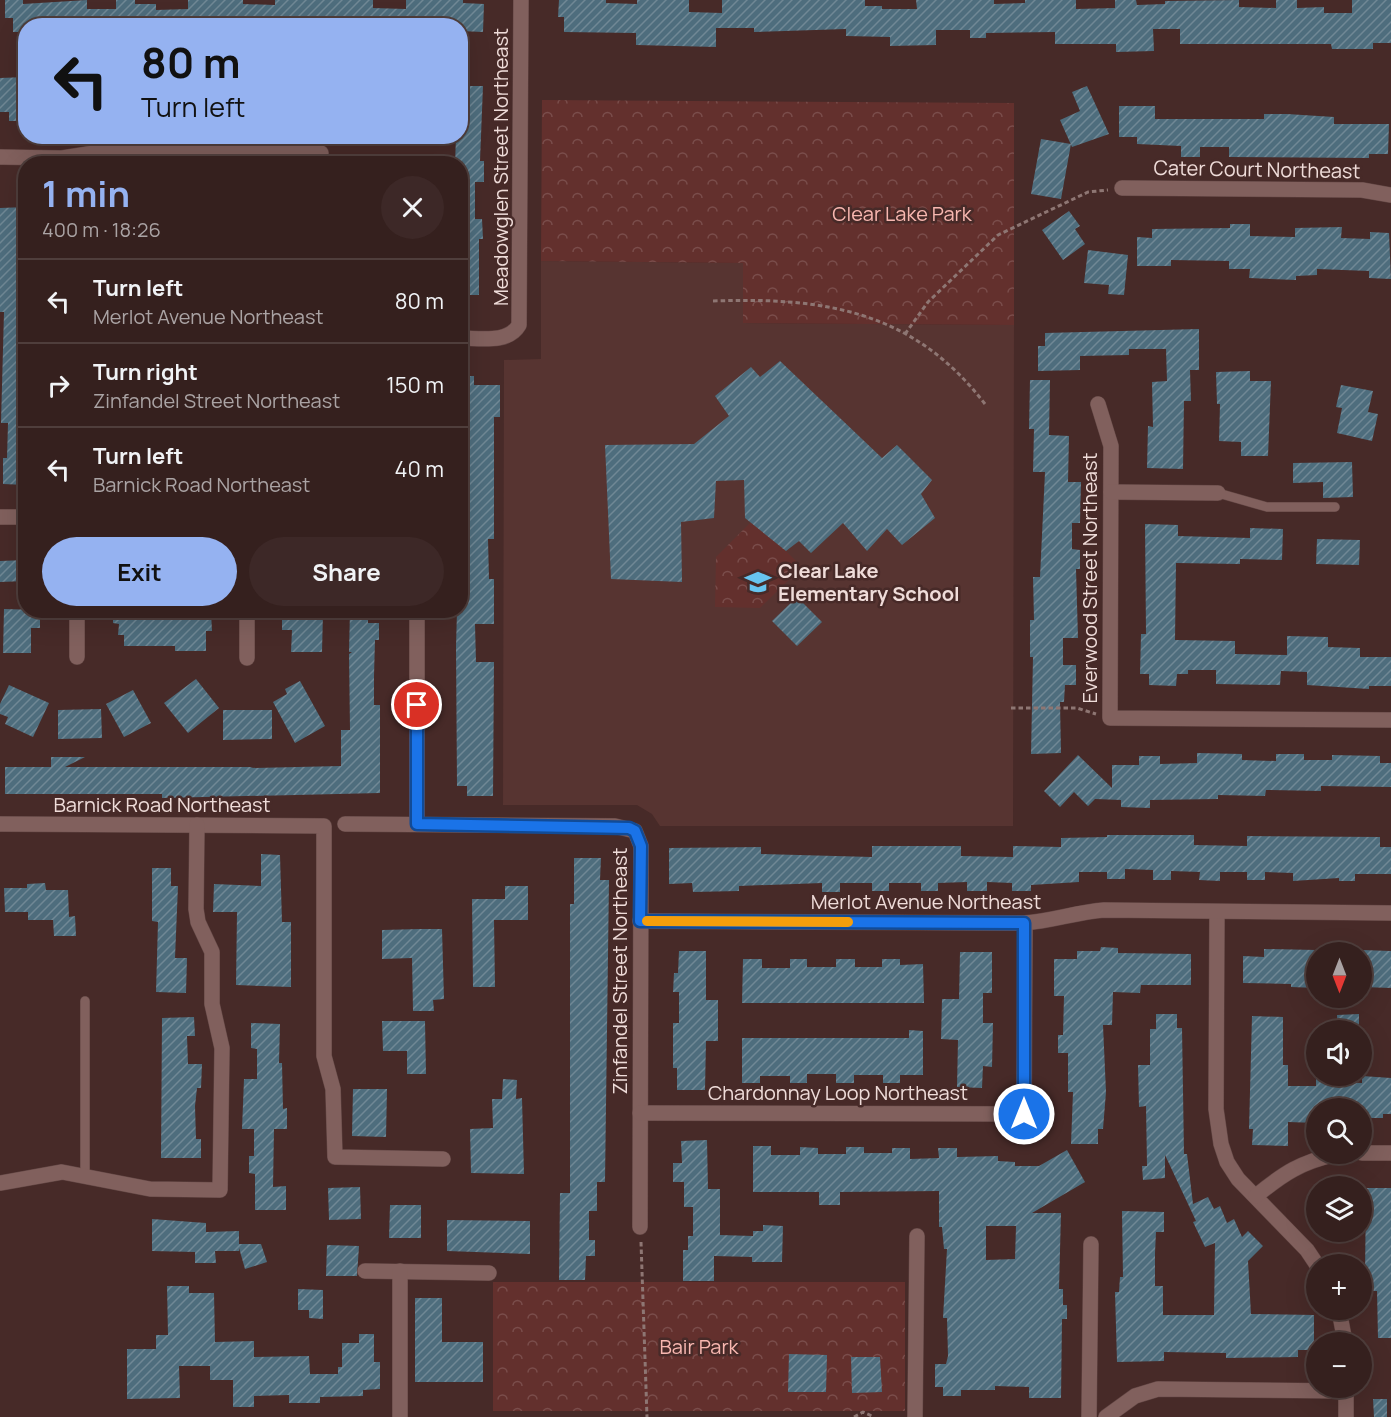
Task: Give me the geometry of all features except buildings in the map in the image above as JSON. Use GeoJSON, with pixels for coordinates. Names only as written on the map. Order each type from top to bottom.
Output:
{"type":"FeatureCollection","features":[{"type":"Feature","properties":{"kind":"street","name":"Meadowglen Street Northeast"},"geometry":{"type":"LineString","coordinates":[[468,338],[502,338],[515,332],[520,317],[521,0]]}},
{"type":"Feature","properties":{"kind":"street"},"geometry":{"type":"LineString","coordinates":[[82,156],[94,153],[321,153]]}},
{"type":"Feature","properties":{"kind":"street"},"geometry":{"type":"LineString","coordinates":[[0,158],[18,159]]}},
{"type":"Feature","properties":{"kind":"street","name":"Cater Court Northeast"},"geometry":{"type":"LineString","coordinates":[[1122,188],[1362,190],[1391,195]]}},
{"type":"Feature","properties":{"kind":"street","name":"Everwood Street Northeast"},"geometry":{"type":"LineString","coordinates":[[1098,404],[1111,446],[1110,718]]}},
{"type":"Feature","properties":{"kind":"street"},"geometry":{"type":"LineString","coordinates":[[1111,492],[1218,493]]}},
{"type":"Feature","properties":{"kind":"street"},"geometry":{"type":"LineString","coordinates":[[0,517],[18,517]]}},
{"type":"Feature","properties":{"kind":"street"},"geometry":{"type":"LineString","coordinates":[[77,618],[77,657]]}},
{"type":"Feature","properties":{"kind":"street"},"geometry":{"type":"LineString","coordinates":[[247,618],[247,658]]}},
{"type":"Feature","properties":{"kind":"street"},"geometry":{"type":"LineString","coordinates":[[345,824],[417,824],[417,618]]}},
{"type":"Feature","properties":{"kind":"street"},"geometry":{"type":"LineString","coordinates":[[1110,718],[1391,720]]}},
{"type":"Feature","properties":{"kind":"street","name":"Barnick Road Northeast"},"geometry":{"type":"LineString","coordinates":[[0,824],[324,826],[324,1056],[333,1089],[335,1157],[442,1159]]}},
{"type":"Feature","properties":{"kind":"street","name":"Zinfandel Street Northeast"},"geometry":{"type":"LineString","coordinates":[[417,824],[615,826],[635,831],[641,846],[640,1227]]}},
{"type":"Feature","properties":{"kind":"street"},"geometry":{"type":"LineString","coordinates":[[0,1183],[62,1172],[150,1189],[220,1190],[222,1048],[212,1004],[212,952],[198,922],[196,909],[197,825]]}},
{"type":"Feature","properties":{"kind":"street","name":"Merlot Avenue Northeast"},"geometry":{"type":"LineString","coordinates":[[640,921],[1024,923],[1051,921],[1081,912],[1104,910],[1391,913]]}},
{"type":"Feature","properties":{"kind":"street"},"geometry":{"type":"LineString","coordinates":[[1217,912],[1217,1130],[1227,1162],[1238,1179],[1310,1254]]}},
{"type":"Feature","properties":{"kind":"street","name":"Chardonnay Loop Northeast"},"geometry":{"type":"LineString","coordinates":[[640,1113],[1024,1114],[1024,923]]}},
{"type":"Feature","properties":{"kind":"street"},"geometry":{"type":"LineString","coordinates":[[1372,1153],[1391,1153]]}},
{"type":"Feature","properties":{"kind":"street"},"geometry":{"type":"LineString","coordinates":[[1256,1196],[1284,1173],[1306,1162]]}},
{"type":"Feature","properties":{"kind":"street"},"geometry":{"type":"LineString","coordinates":[[915,1417],[917,1236]]}},
{"type":"Feature","properties":{"kind":"street"},"geometry":{"type":"LineString","coordinates":[[1089,1417],[1091,1244]]}},
{"type":"Feature","properties":{"kind":"street"},"geometry":{"type":"LineString","coordinates":[[365,1270],[489,1273]]}},
{"type":"Feature","properties":{"kind":"street"},"geometry":{"type":"LineString","coordinates":[[400,1271],[400,1417]]}},
{"type":"Feature","properties":{"kind":"street"},"geometry":{"type":"LineString","coordinates":[[1106,1417],[1135,1396],[1158,1389],[1306,1389]]}},
{"type":"Feature","properties":{"kind":"street"},"geometry":{"type":"LineString","coordinates":[[1346,1398],[1346,1417]]}},
{"type":"Feature","properties":{"kind":"lane"},"geometry":{"type":"LineString","coordinates":[[1218,493],[1267,507],[1335,507]]}},
{"type":"Feature","properties":{"kind":"lane"},"geometry":{"type":"LineString","coordinates":[[85,1001],[85,1175]]}},
{"type":"Feature","properties":{"kind":"path"},"geometry":{"type":"LineString","coordinates":[[905,334],[942,288],[1004,231],[1088,192],[1122,188]]}},
{"type":"Feature","properties":{"kind":"path"},"geometry":{"type":"LineString","coordinates":[[713,301],[785,300],[836,306],[874,319],[905,334],[959,373],[984,404]]}},
{"type":"Feature","properties":{"kind":"path"},"geometry":{"type":"LineString","coordinates":[[1011,708],[1077,708],[1110,718]]}},
{"type":"Feature","properties":{"kind":"path"},"geometry":{"type":"LineString","coordinates":[[640,1227],[647,1417]]}},
{"type":"Feature","properties":{"kind":"path"},"geometry":{"type":"LineString","coordinates":[[854,1417],[863,1412],[874,1417]]}},
{"type":"Feature","properties":{"kind":"shaded area","name":"Clear Lake Elementary School"},"geometry":{"type":"Polygon","coordinates":[[[541,261],[743,263],[743,323],[1014,325],[1013,826],[660,826],[652,814],[637,805],[503,805],[504,360],[541,359],[541,261]]]}},
{"type":"Feature","properties":{"kind":"green space","name":"Clear Lake Park"},"geometry":{"type":"Polygon","coordinates":[[[542,100],[1014,103],[1014,325],[743,323],[743,263],[541,261],[542,100]]]}},
{"type":"Feature","properties":{"kind":"green space"},"geometry":{"type":"Polygon","coordinates":[[[754,519],[802,567],[760,608],[715,607],[716,557],[754,519]]]}},
{"type":"Feature","properties":{"kind":"green space","name":"Bair Park"},"geometry":{"type":"Polygon","coordinates":[[[493,1282],[905,1282],[905,1411],[493,1411],[493,1282]]]}},
{"type":"Feature","properties":{"kind":"slow traffic"},"geometry":{"type":"LineString","coordinates":[[647,921],[848,922]]}},
{"type":"Feature","properties":{"kind":"place","name":"Clear Lake Elementary School"},"geometry":{"type":"Point","coordinates":[758,582]}},
{"type":"Feature","properties":{"kind":"route"},"geometry":{"type":"LineString","coordinates":[[417,705],[417,824],[629,828],[639,837],[641,846],[640,921],[1024,923],[1024,1114]]}}]}
